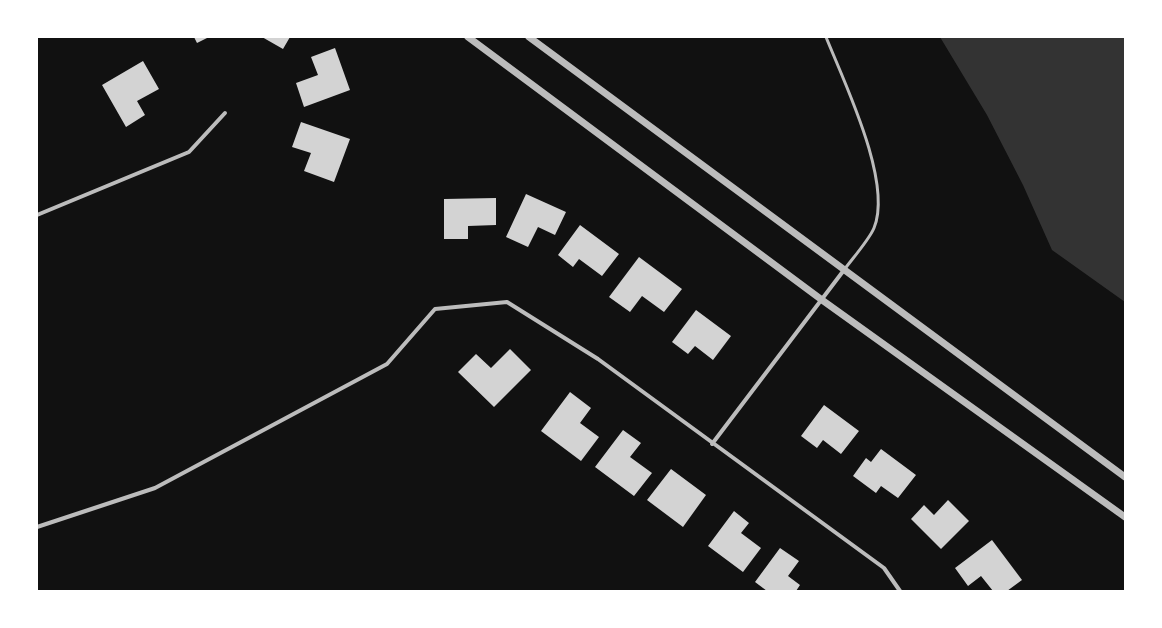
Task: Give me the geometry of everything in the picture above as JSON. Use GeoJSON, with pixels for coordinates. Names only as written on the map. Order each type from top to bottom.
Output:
{"type":"FeatureCollection","features":[{"type":"Feature","properties":{"kind":"street"},"geometry":{"type":"LineString","coordinates":[[468,37],[822,300],[1125,517]]}},
{"type":"Feature","properties":{"kind":"street"},"geometry":{"type":"LineString","coordinates":[[529,37],[1125,477]]}},
{"type":"Feature","properties":{"kind":"street"},"geometry":{"type":"LineString","coordinates":[[37,215],[189,152],[225,113]]}},
{"type":"Feature","properties":{"kind":"street"},"geometry":{"type":"LineString","coordinates":[[712,444],[844,270]]}},
{"type":"Feature","properties":{"kind":"street"},"geometry":{"type":"LineString","coordinates":[[37,527],[154,488],[380,368],[387,364],[435,309],[507,302],[598,359],[712,444],[884,568],[900,591]]}},
{"type":"Feature","properties":{"kind":"lane"},"geometry":{"type":"LineString","coordinates":[[826,37],[868,140],[879,203],[874,228],[844,270]]}},
{"type":"Feature","properties":{"kind":"shaded area"},"geometry":{"type":"Polygon","coordinates":[[[940,37],[1125,37],[1125,302],[1052,250],[1023,185],[987,115],[940,37]]]}},
{"type":"Feature","properties":{"kind":"building"},"geometry":{"type":"Polygon","coordinates":[[[194,37],[209,37],[197,43],[194,37]]]}},
{"type":"Feature","properties":{"kind":"building"},"geometry":{"type":"Polygon","coordinates":[[[262,37],[290,37],[283,49],[262,37]]]}},
{"type":"Feature","properties":{"kind":"building"},"geometry":{"type":"Polygon","coordinates":[[[335,48],[350,90],[304,107],[296,83],[318,75],[311,57],[335,48]]]}},
{"type":"Feature","properties":{"kind":"building"},"geometry":{"type":"Polygon","coordinates":[[[143,61],[159,89],[137,101],[145,115],[126,127],[102,85],[143,61]]]}},
{"type":"Feature","properties":{"kind":"building"},"geometry":{"type":"Polygon","coordinates":[[[301,122],[350,139],[334,182],[304,171],[311,153],[292,147],[301,122]]]}},
{"type":"Feature","properties":{"kind":"building"},"geometry":{"type":"Polygon","coordinates":[[[526,194],[566,212],[555,235],[538,227],[528,247],[506,237],[526,194]]]}},
{"type":"Feature","properties":{"kind":"building"},"geometry":{"type":"Polygon","coordinates":[[[496,198],[496,225],[468,226],[468,239],[444,239],[444,199],[496,198]]]}},
{"type":"Feature","properties":{"kind":"building"},"geometry":{"type":"Polygon","coordinates":[[[580,225],[619,254],[602,276],[579,259],[573,267],[558,255],[580,225]]]}},
{"type":"Feature","properties":{"kind":"building"},"geometry":{"type":"Polygon","coordinates":[[[639,257],[682,289],[664,312],[642,296],[630,312],[609,297],[639,257]]]}},
{"type":"Feature","properties":{"kind":"building"},"geometry":{"type":"Polygon","coordinates":[[[696,310],[731,336],[713,360],[695,346],[688,354],[672,342],[696,310]]]}},
{"type":"Feature","properties":{"kind":"building"},"geometry":{"type":"Polygon","coordinates":[[[510,349],[531,370],[494,407],[458,372],[476,354],[491,368],[510,349]]]}},
{"type":"Feature","properties":{"kind":"building"},"geometry":{"type":"Polygon","coordinates":[[[570,392],[591,408],[580,423],[599,437],[581,461],[541,431],[570,392]]]}},
{"type":"Feature","properties":{"kind":"building"},"geometry":{"type":"Polygon","coordinates":[[[824,405],[859,431],[841,454],[823,440],[817,448],[801,436],[824,405]]]}},
{"type":"Feature","properties":{"kind":"building"},"geometry":{"type":"Polygon","coordinates":[[[623,430],[641,443],[630,457],[652,473],[634,496],[595,467],[623,430]]]}},
{"type":"Feature","properties":{"kind":"building"},"geometry":{"type":"Polygon","coordinates":[[[881,449],[916,475],[898,498],[881,486],[876,493],[853,476],[866,458],[871,462],[881,449]]]}},
{"type":"Feature","properties":{"kind":"building"},"geometry":{"type":"Polygon","coordinates":[[[671,469],[706,495],[683,527],[647,500],[671,469]]]}},
{"type":"Feature","properties":{"kind":"building"},"geometry":{"type":"Polygon","coordinates":[[[948,500],[969,521],[941,549],[911,519],[924,505],[934,515],[948,500]]]}},
{"type":"Feature","properties":{"kind":"building"},"geometry":{"type":"Polygon","coordinates":[[[734,511],[749,523],[741,533],[761,548],[743,572],[708,546],[734,511]]]}},
{"type":"Feature","properties":{"kind":"building"},"geometry":{"type":"Polygon","coordinates":[[[992,540],[1022,580],[1007,591],[993,591],[981,576],[968,586],[955,568],[992,540]]]}},
{"type":"Feature","properties":{"kind":"building"},"geometry":{"type":"Polygon","coordinates":[[[780,548],[799,561],[788,576],[800,585],[796,591],[767,591],[755,582],[780,548]]]}}]}
